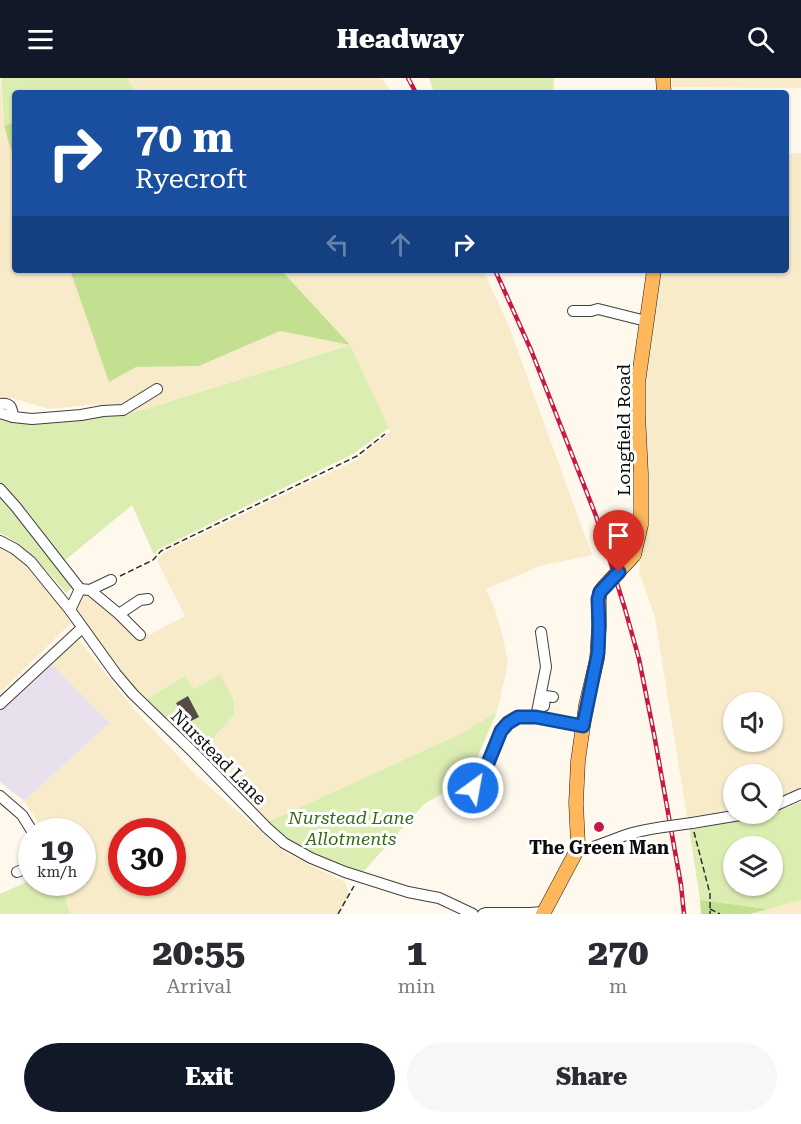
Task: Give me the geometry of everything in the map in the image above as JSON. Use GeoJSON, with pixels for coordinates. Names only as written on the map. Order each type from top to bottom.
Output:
{"type":"FeatureCollection","features":[{"type":"Feature","properties":{"kind":"main road","name":"Longfield Road"},"geometry":{"type":"LineString","coordinates":[[583,726],[597,659],[600,592],[634,555],[641,525],[638,383],[654,273]]}},
{"type":"Feature","properties":{"kind":"main road"},"geometry":{"type":"LineString","coordinates":[[543,913],[576,852],[578,844],[576,803],[578,761],[583,726]]}},
{"type":"Feature","properties":{"kind":"street"},"geometry":{"type":"LineString","coordinates":[[573,310],[598,309],[646,321]]}},
{"type":"Feature","properties":{"kind":"street"},"geometry":{"type":"LineString","coordinates":[[0,413],[32,419],[123,410],[157,389]]}},
{"type":"Feature","properties":{"kind":"street"},"geometry":{"type":"LineString","coordinates":[[0,404],[10,405],[13,417]]}},
{"type":"Feature","properties":{"kind":"street"},"geometry":{"type":"LineString","coordinates":[[0,489],[85,590],[119,614],[140,635]]}},
{"type":"Feature","properties":{"kind":"street","name":"Nurstead Lane"},"geometry":{"type":"LineString","coordinates":[[0,541],[31,562],[133,694],[284,843],[311,858],[359,877],[408,892],[439,898],[473,914]]}},
{"type":"Feature","properties":{"kind":"street"},"geometry":{"type":"LineString","coordinates":[[69,610],[85,590],[111,580]]}},
{"type":"Feature","properties":{"kind":"street"},"geometry":{"type":"LineString","coordinates":[[119,614],[140,600],[148,599]]}},
{"type":"Feature","properties":{"kind":"street"},"geometry":{"type":"LineString","coordinates":[[0,704],[82,628]]}},
{"type":"Feature","properties":{"kind":"street"},"geometry":{"type":"LineString","coordinates":[[539,718],[546,667],[541,632]]}},
{"type":"Feature","properties":{"kind":"street"},"geometry":{"type":"LineString","coordinates":[[539,718],[545,696],[553,697]]}},
{"type":"Feature","properties":{"kind":"street"},"geometry":{"type":"LineString","coordinates":[[460,797],[473,788],[484,773],[501,731],[518,717],[539,718],[583,726]]}},
{"type":"Feature","properties":{"kind":"street"},"geometry":{"type":"LineString","coordinates":[[473,788],[484,799]]}},
{"type":"Feature","properties":{"kind":"street"},"geometry":{"type":"LineString","coordinates":[[783,802],[801,794]]}},
{"type":"Feature","properties":{"kind":"street"},"geometry":{"type":"LineString","coordinates":[[0,796],[24,818]]}},
{"type":"Feature","properties":{"kind":"street"},"geometry":{"type":"LineString","coordinates":[[576,852],[627,834],[723,818]]}},
{"type":"Feature","properties":{"kind":"street"},"geometry":{"type":"LineString","coordinates":[[483,914],[543,913]]}},
{"type":"Feature","properties":{"kind":"path"},"geometry":{"type":"LineString","coordinates":[[111,580],[153,560],[161,551],[357,456],[385,434]]}},
{"type":"Feature","properties":{"kind":"path"},"geometry":{"type":"LineString","coordinates":[[692,823],[710,894],[710,914]]}},
{"type":"Feature","properties":{"kind":"path"},"geometry":{"type":"LineString","coordinates":[[338,914],[359,877]]}},
{"type":"Feature","properties":{"kind":"path"},"geometry":{"type":"LineString","coordinates":[[710,909],[720,914]]}},
{"type":"Feature","properties":{"kind":"shaded area"},"geometry":{"type":"Polygon","coordinates":[[[0,78],[4,126],[12,154],[12,273],[71,273],[109,381],[136,367],[199,366],[280,331],[349,345],[126,415],[92,416],[98,404],[49,409],[12,398],[0,398],[0,78]]]}},
{"type":"Feature","properties":{"kind":"shaded area"},"geometry":{"type":"Polygon","coordinates":[[[127,78],[382,78],[390,90],[135,90],[127,78]]]}},
{"type":"Feature","properties":{"kind":"shaded area"},"geometry":{"type":"Polygon","coordinates":[[[672,78],[801,78],[801,88],[672,87],[672,78]]]}},
{"type":"Feature","properties":{"kind":"shaded area"},"geometry":{"type":"Polygon","coordinates":[[[801,153],[801,788],[783,799],[783,764],[723,764],[723,812],[687,817],[655,617],[639,572],[648,511],[643,416],[645,354],[658,273],[789,273],[789,154],[801,153]]]}},
{"type":"Feature","properties":{"kind":"shaded area"},"geometry":{"type":"Polygon","coordinates":[[[284,273],[484,273],[508,324],[592,555],[540,566],[486,589],[495,609],[508,663],[497,712],[462,733],[268,822],[255,805],[199,753],[220,675],[194,689],[185,676],[145,700],[114,667],[74,609],[82,595],[105,596],[149,635],[185,616],[157,561],[163,553],[358,459],[390,432],[349,345],[284,273]]]}},
{"type":"Feature","properties":{"kind":"shaded area"},"geometry":{"type":"Polygon","coordinates":[[[0,546],[28,562],[71,623],[0,693],[0,546]]]}},
{"type":"Feature","properties":{"kind":"shaded area"},"geometry":{"type":"Polygon","coordinates":[[[75,635],[133,708],[195,774],[284,852],[345,882],[349,895],[338,914],[70,914],[65,896],[96,896],[96,818],[35,818],[24,801],[110,723],[48,660],[75,635]]]}},
{"type":"Feature","properties":{"kind":"shaded area"},"geometry":{"type":"Polygon","coordinates":[[[51,663],[110,723],[24,801],[0,782],[0,710],[51,663]]]}},
{"type":"Feature","properties":{"kind":"shaded area"},"geometry":{"type":"Polygon","coordinates":[[[801,900],[801,914],[750,914],[768,909],[801,900]]]}},
{"type":"Feature","properties":{"kind":"green space"},"geometry":{"type":"Polygon","coordinates":[[[1,78],[127,78],[135,90],[12,90],[12,122],[4,126],[1,78]]]}},
{"type":"Feature","properties":{"kind":"green space"},"geometry":{"type":"Polygon","coordinates":[[[429,78],[554,78],[553,90],[433,90],[429,78]]]}},
{"type":"Feature","properties":{"kind":"green space"},"geometry":{"type":"Polygon","coordinates":[[[12,122],[12,154],[4,126],[12,122]]]}},
{"type":"Feature","properties":{"kind":"green space"},"geometry":{"type":"Polygon","coordinates":[[[71,273],[284,273],[350,345],[280,331],[199,366],[136,367],[109,382],[71,273]]]}},
{"type":"Feature","properties":{"kind":"green space"},"geometry":{"type":"Polygon","coordinates":[[[350,345],[389,428],[353,454],[159,549],[154,555],[132,505],[57,567],[73,587],[66,593],[28,551],[0,533],[0,416],[126,415],[350,345]]]}},
{"type":"Feature","properties":{"kind":"green space"},"geometry":{"type":"Polygon","coordinates":[[[220,674],[234,701],[234,715],[199,753],[145,700],[185,676],[194,689],[220,674]],[[188,697],[176,703],[187,723],[199,717],[187,706],[192,704],[188,697]]]}},
{"type":"Feature","properties":{"kind":"green space","name":"Nurstead Lane Allotments"},"geometry":{"type":"Polygon","coordinates":[[[497,712],[470,774],[454,787],[424,804],[363,872],[341,868],[294,844],[268,822],[462,733],[497,712]]]}},
{"type":"Feature","properties":{"kind":"green space"},"geometry":{"type":"Polygon","coordinates":[[[801,802],[801,900],[768,909],[700,900],[689,827],[696,829],[723,823],[783,824],[783,809],[801,802]]]}},
{"type":"Feature","properties":{"kind":"green space"},"geometry":{"type":"Polygon","coordinates":[[[18,886],[18,896],[65,896],[70,914],[0,914],[0,894],[18,886]]]}},
{"type":"Feature","properties":{"kind":"green space"},"geometry":{"type":"Polygon","coordinates":[[[700,900],[768,909],[750,914],[701,914],[700,900]]]}},
{"type":"Feature","properties":{"kind":"building"},"geometry":{"type":"Polygon","coordinates":[[[188,696],[199,717],[187,723],[176,703],[188,696]]]}},
{"type":"Feature","properties":{"kind":"railway"},"geometry":{"type":"LineString","coordinates":[[408,78],[414,90]]}},
{"type":"Feature","properties":{"kind":"railway"},"geometry":{"type":"LineString","coordinates":[[496,273],[531,350],[596,516],[625,609],[639,659],[654,734],[681,885],[684,914]]}},
{"type":"Feature","properties":{"kind":"place","name":"The Green Man"},"geometry":{"type":"Point","coordinates":[599,827]}},
{"type":"Feature","properties":{"kind":"route"},"geometry":{"type":"LineString","coordinates":[[473,788],[484,773],[501,731],[518,717],[536,717],[583,726],[598,653],[598,599],[600,592],[619,572]]}}]}
